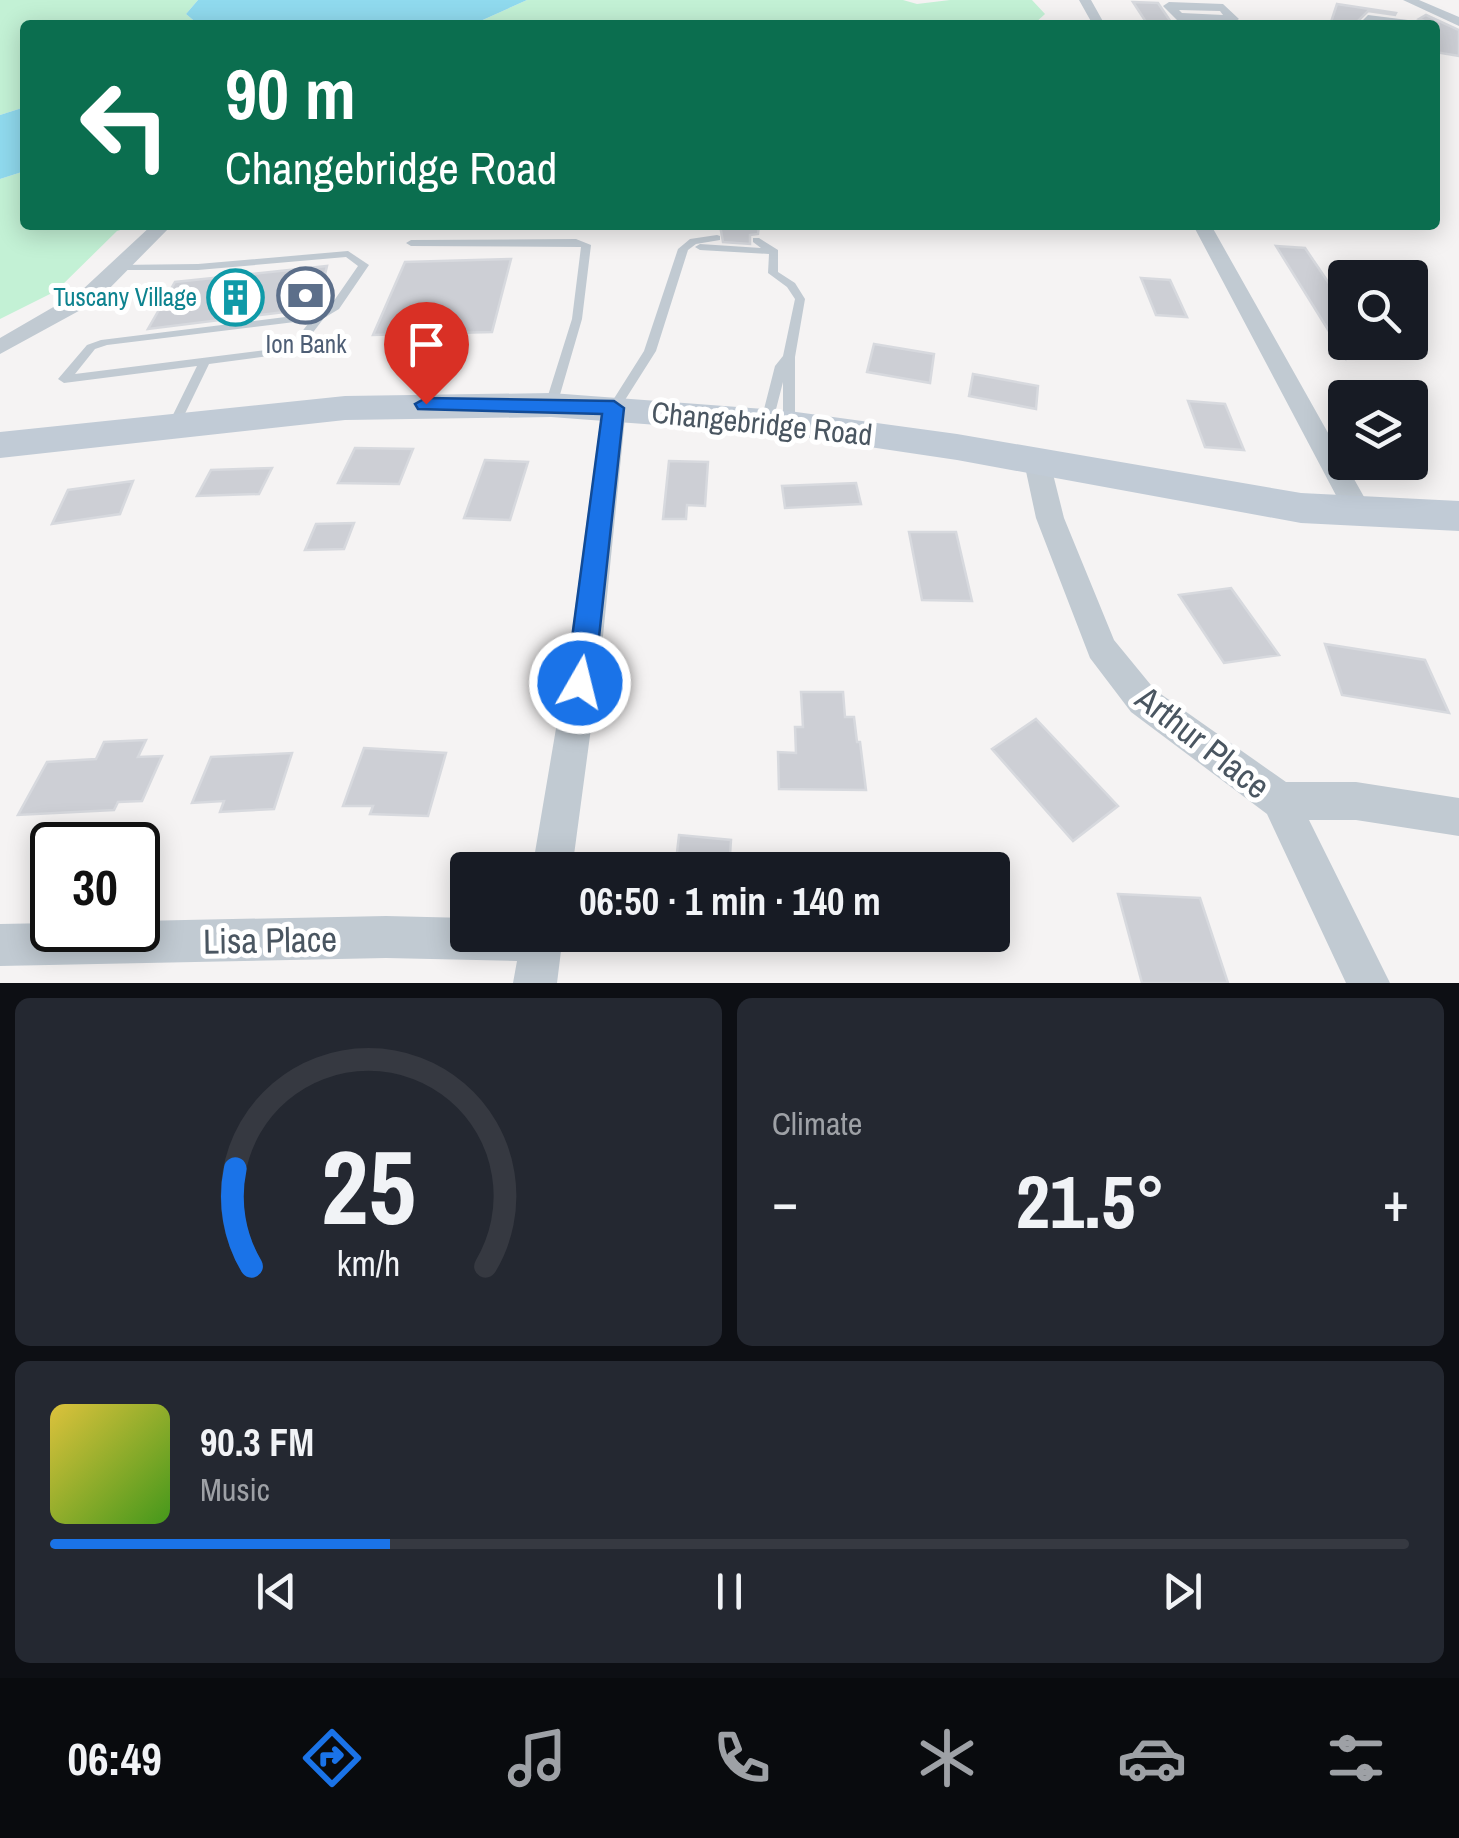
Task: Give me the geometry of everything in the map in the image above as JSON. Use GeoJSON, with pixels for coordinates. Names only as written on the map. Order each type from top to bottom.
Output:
{"type":"FeatureCollection","features":[{"type":"Feature","properties":{"kind":"main road","name":"Changebridge Road"},"geometry":{"type":"LineString","coordinates":[[0,444],[345,408],[551,404],[778,422],[1036,462],[1256,502],[1459,516]]}},
{"type":"Feature","properties":{"kind":"street"},"geometry":{"type":"LineString","coordinates":[[1408,0],[1457,21]]}},
{"type":"Feature","properties":{"kind":"street"},"geometry":{"type":"LineString","coordinates":[[0,347],[89,296],[158,230]]}},
{"type":"Feature","properties":{"kind":"street"},"geometry":{"type":"LineString","coordinates":[[1205,230],[1358,511]]}},
{"type":"Feature","properties":{"kind":"street"},"geometry":{"type":"LineString","coordinates":[[555,852],[586,646],[614,408]]}},
{"type":"Feature","properties":{"kind":"street","name":"Arthur Place"},"geometry":{"type":"LineString","coordinates":[[1036,462],[1050,518],[1102,648],[1118,674],[1168,721],[1280,801],[1356,801],[1459,817]]}},
{"type":"Feature","properties":{"kind":"street"},"geometry":{"type":"LineString","coordinates":[[1280,801],[1368,983]]}},
{"type":"Feature","properties":{"kind":"street","name":"Lisa Place"},"geometry":{"type":"LineString","coordinates":[[0,944],[450,938]]}},
{"type":"Feature","properties":{"kind":"street"},"geometry":{"type":"LineString","coordinates":[[534,983],[539,952]]}},
{"type":"Feature","properties":{"kind":"lane"},"geometry":{"type":"LineString","coordinates":[[614,408],[650,351],[683,249],[693,241],[718,238]]}},
{"type":"Feature","properties":{"kind":"lane"},"geometry":{"type":"LineString","coordinates":[[756,240],[774,252]]}},
{"type":"Feature","properties":{"kind":"lane"},"geometry":{"type":"LineString","coordinates":[[410,243],[586,245],[577,320],[551,404]]}},
{"type":"Feature","properties":{"kind":"lane"},"geometry":{"type":"LineString","coordinates":[[683,249],[702,246],[774,252]]}},
{"type":"Feature","properties":{"kind":"lane"},"geometry":{"type":"LineString","coordinates":[[774,252],[773,273],[791,285],[800,299],[778,422]]}},
{"type":"Feature","properties":{"kind":"lane"},"geometry":{"type":"LineString","coordinates":[[121,267],[198,267],[348,254],[364,264],[336,307],[320,316],[104,342],[91,347],[64,379],[294,350],[320,316]]}},
{"type":"Feature","properties":{"kind":"lane"},"geometry":{"type":"LineString","coordinates":[[778,422],[781,366],[789,357]]}},
{"type":"Feature","properties":{"kind":"lane"},"geometry":{"type":"LineString","coordinates":[[175,423],[205,361]]}},
{"type":"Feature","properties":{"kind":"green space"},"geometry":{"type":"Polygon","coordinates":[[[0,0],[198,0],[186,14],[193,20],[20,20],[20,109],[0,115],[0,0]]]}},
{"type":"Feature","properties":{"kind":"green space"},"geometry":{"type":"Polygon","coordinates":[[[527,0],[903,0],[917,4],[1032,0],[1045,14],[1038,20],[483,20],[527,0]]]}},
{"type":"Feature","properties":{"kind":"green space"},"geometry":{"type":"Polygon","coordinates":[[[20,173],[20,230],[120,230],[56,291],[0,319],[0,179],[20,173]]]}},
{"type":"Feature","properties":{"kind":"water"},"geometry":{"type":"Polygon","coordinates":[[[198,0],[527,0],[483,20],[193,20],[186,14],[198,0]]]}},
{"type":"Feature","properties":{"kind":"water"},"geometry":{"type":"Polygon","coordinates":[[[20,109],[20,173],[0,179],[0,115],[20,109]]]}},
{"type":"Feature","properties":{"kind":"building"},"geometry":{"type":"Polygon","coordinates":[[[1133,2],[1158,3],[1170,20],[1145,20],[1133,2]]]}},
{"type":"Feature","properties":{"kind":"building"},"geometry":{"type":"Polygon","coordinates":[[[1337,4],[1396,13],[1368,11],[1359,20],[1332,20],[1337,4]]]}},
{"type":"Feature","properties":{"kind":"building"},"geometry":{"type":"Polygon","coordinates":[[[1440,21],[1459,30],[1459,56],[1440,53],[1440,21]]]}},
{"type":"Feature","properties":{"kind":"building"},"geometry":{"type":"Polygon","coordinates":[[[721,230],[758,230],[758,234],[750,235],[750,244],[723,242],[721,230]]]}},
{"type":"Feature","properties":{"kind":"building"},"geometry":{"type":"Polygon","coordinates":[[[1276,246],[1305,248],[1328,282],[1328,330],[1276,246]]]}},
{"type":"Feature","properties":{"kind":"building"},"geometry":{"type":"Polygon","coordinates":[[[511,259],[492,332],[373,335],[405,262],[511,259]]]}},
{"type":"Feature","properties":{"kind":"building","name":"Tuscany Village"},"geometry":{"type":"Polygon","coordinates":[[[327,266],[317,308],[148,329],[175,282],[327,266]]]}},
{"type":"Feature","properties":{"kind":"building"},"geometry":{"type":"Polygon","coordinates":[[[1141,278],[1170,280],[1187,317],[1156,315],[1141,278]]]}},
{"type":"Feature","properties":{"kind":"building"},"geometry":{"type":"Polygon","coordinates":[[[874,344],[934,354],[930,383],[867,372],[874,344]]]}},
{"type":"Feature","properties":{"kind":"building"},"geometry":{"type":"Polygon","coordinates":[[[973,374],[1038,386],[1036,409],[969,396],[973,374]]]}},
{"type":"Feature","properties":{"kind":"building"},"geometry":{"type":"Polygon","coordinates":[[[1188,401],[1225,404],[1244,450],[1205,447],[1188,401]]]}},
{"type":"Feature","properties":{"kind":"building"},"geometry":{"type":"Polygon","coordinates":[[[355,448],[413,449],[399,484],[338,483],[355,448]]]}},
{"type":"Feature","properties":{"kind":"building"},"geometry":{"type":"Polygon","coordinates":[[[485,460],[528,462],[510,520],[464,518],[485,460]]]}},
{"type":"Feature","properties":{"kind":"building"},"geometry":{"type":"Polygon","coordinates":[[[669,461],[708,462],[705,506],[687,505],[686,519],[663,519],[669,461]]]}},
{"type":"Feature","properties":{"kind":"building"},"geometry":{"type":"Polygon","coordinates":[[[272,468],[259,494],[197,496],[211,470],[272,468]]]}},
{"type":"Feature","properties":{"kind":"building"},"geometry":{"type":"Polygon","coordinates":[[[133,481],[120,514],[52,524],[68,490],[133,481]]]}},
{"type":"Feature","properties":{"kind":"building"},"geometry":{"type":"Polygon","coordinates":[[[856,483],[861,504],[785,508],[782,486],[856,483]]]}},
{"type":"Feature","properties":{"kind":"building"},"geometry":{"type":"Polygon","coordinates":[[[354,523],[344,549],[305,550],[316,524],[354,523]]]}},
{"type":"Feature","properties":{"kind":"building"},"geometry":{"type":"Polygon","coordinates":[[[909,532],[956,532],[972,601],[922,600],[909,532]]]}},
{"type":"Feature","properties":{"kind":"building"},"geometry":{"type":"Polygon","coordinates":[[[1231,588],[1279,655],[1224,663],[1179,595],[1231,588]]]}},
{"type":"Feature","properties":{"kind":"building"},"geometry":{"type":"Polygon","coordinates":[[[1325,644],[1425,660],[1449,713],[1342,695],[1325,644]]]}},
{"type":"Feature","properties":{"kind":"building"},"geometry":{"type":"Polygon","coordinates":[[[801,692],[843,692],[845,717],[854,717],[860,742],[866,790],[779,789],[778,752],[796,753],[795,727],[803,727],[801,692]]]}},
{"type":"Feature","properties":{"kind":"building"},"geometry":{"type":"Polygon","coordinates":[[[1036,719],[1118,806],[1073,841],[992,749],[1036,719]]]}},
{"type":"Feature","properties":{"kind":"building"},"geometry":{"type":"Polygon","coordinates":[[[146,740],[138,757],[162,756],[142,801],[118,802],[114,810],[18,815],[47,762],[96,759],[104,742],[146,740]]]}},
{"type":"Feature","properties":{"kind":"building"},"geometry":{"type":"Polygon","coordinates":[[[364,748],[446,753],[428,816],[370,814],[373,806],[343,806],[364,748]]]}},
{"type":"Feature","properties":{"kind":"building"},"geometry":{"type":"Polygon","coordinates":[[[292,753],[274,809],[220,812],[224,801],[192,803],[211,757],[292,753]]]}},
{"type":"Feature","properties":{"kind":"building"},"geometry":{"type":"Polygon","coordinates":[[[679,835],[731,840],[730,852],[677,852],[679,835]]]}},
{"type":"Feature","properties":{"kind":"building"},"geometry":{"type":"Polygon","coordinates":[[[1118,894],[1200,898],[1228,983],[1142,983],[1118,894]]]}},
{"type":"Feature","properties":{"kind":"place","name":"Ion Bank"},"geometry":{"type":"Point","coordinates":[306,295]}},
{"type":"Feature","properties":{"kind":"place","name":"Tuscany Village"},"geometry":{"type":"Point","coordinates":[236,297]}},
{"type":"Feature","properties":{"kind":"route"},"geometry":{"type":"LineString","coordinates":[[426,404],[614,408],[580,683]]}}]}
